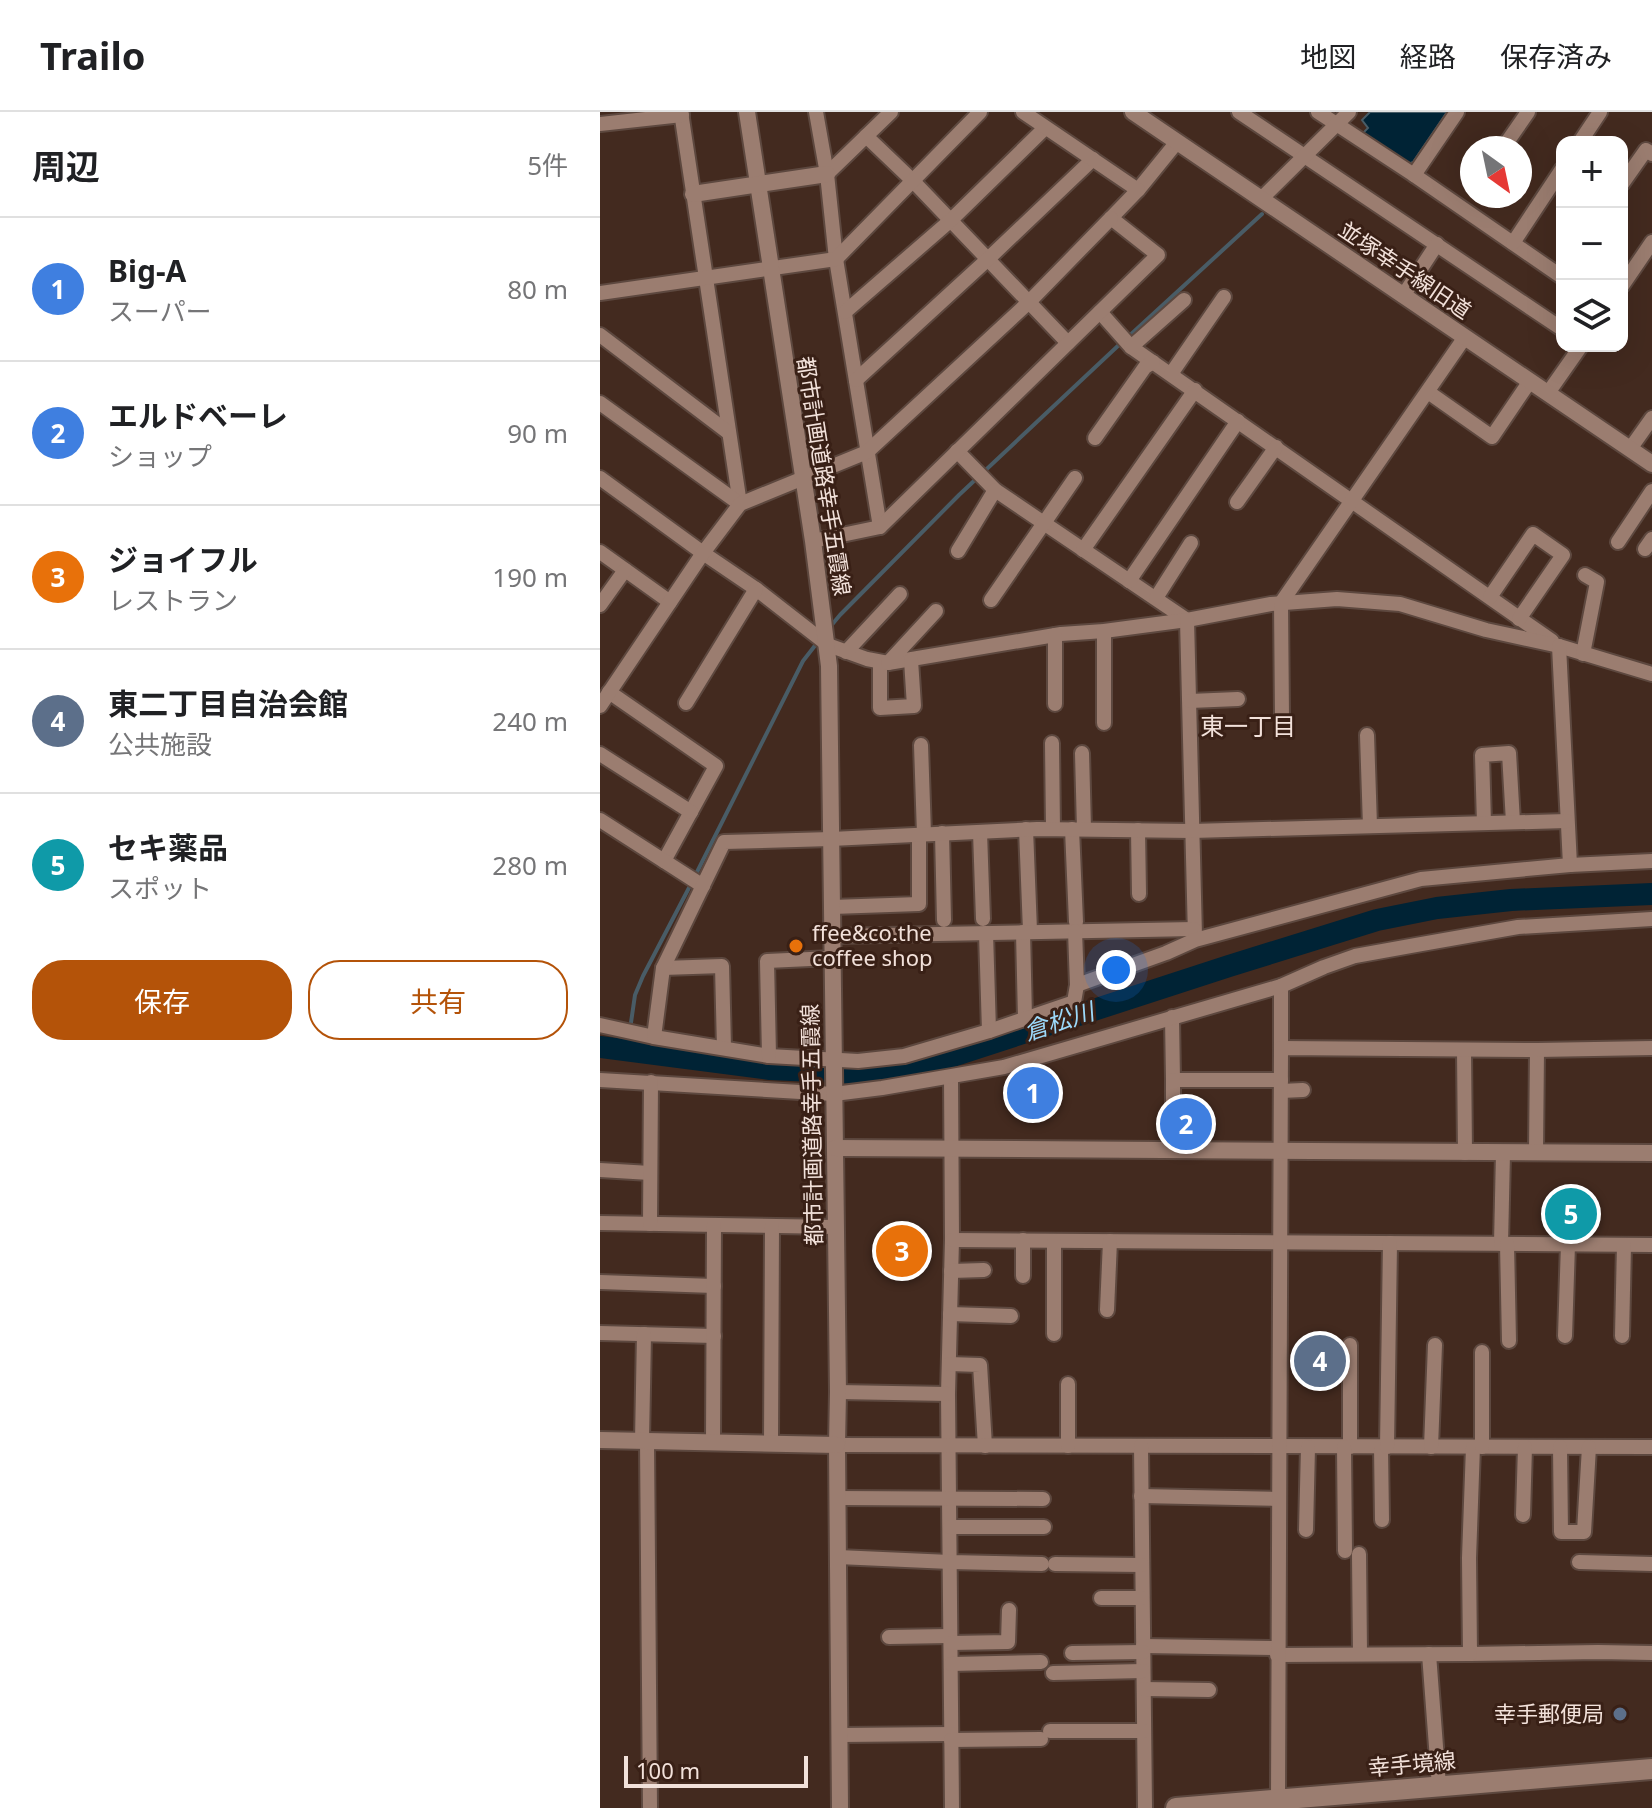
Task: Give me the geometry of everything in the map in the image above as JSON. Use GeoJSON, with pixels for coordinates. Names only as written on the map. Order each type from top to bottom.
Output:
{"type":"FeatureCollection","features":[{"type":"Feature","properties":{"kind":"main road","name":"幸手境線"},"geometry":{"type":"LineString","coordinates":[[1176,1808],[1348,1801],[1439,1786],[1652,1769]]}},
{"type":"Feature","properties":{"kind":"street","name":"都市計画道路幸手五霞線"},"geometry":{"type":"LineString","coordinates":[[747,112],[828,645],[840,1808]]}},
{"type":"Feature","properties":{"kind":"street"},"geometry":{"type":"LineString","coordinates":[[816,112],[827,174],[836,259],[880,527]]}},
{"type":"Feature","properties":{"kind":"street"},"geometry":{"type":"LineString","coordinates":[[693,194],[827,174],[891,112]]}},
{"type":"Feature","properties":{"kind":"street"},"geometry":{"type":"LineString","coordinates":[[600,293],[836,259],[980,112]]}},
{"type":"Feature","properties":{"kind":"street"},"geometry":{"type":"LineString","coordinates":[[1023,112],[1138,190]]}},
{"type":"Feature","properties":{"kind":"street","name":"並塚幸手線旧道"},"geometry":{"type":"LineString","coordinates":[[1133,112],[1652,464]]}},
{"type":"Feature","properties":{"kind":"street"},"geometry":{"type":"LineString","coordinates":[[1239,112],[1556,325]]}},
{"type":"Feature","properties":{"kind":"street"},"geometry":{"type":"LineString","coordinates":[[1318,112],[1460,207]]}},
{"type":"Feature","properties":{"kind":"street"},"geometry":{"type":"LineString","coordinates":[[1261,199],[1349,112]]}},
{"type":"Feature","properties":{"kind":"street"},"geometry":{"type":"LineString","coordinates":[[1414,175],[1457,112]]}},
{"type":"Feature","properties":{"kind":"street"},"geometry":{"type":"LineString","coordinates":[[1511,136],[1528,112]]}},
{"type":"Feature","properties":{"kind":"street"},"geometry":{"type":"LineString","coordinates":[[1584,136],[1599,112]]}},
{"type":"Feature","properties":{"kind":"street"},"geometry":{"type":"LineString","coordinates":[[600,124],[681,114],[740,504]]}},
{"type":"Feature","properties":{"kind":"street"},"geometry":{"type":"LineString","coordinates":[[845,312],[951,220],[1045,128]]}},
{"type":"Feature","properties":{"kind":"street"},"geometry":{"type":"LineString","coordinates":[[866,136],[1068,343]]}},
{"type":"Feature","properties":{"kind":"street"},"geometry":{"type":"LineString","coordinates":[[600,706],[703,553],[740,504],[867,452],[1029,302],[1138,190],[1177,142]]}},
{"type":"Feature","properties":{"kind":"street"},"geometry":{"type":"LineString","coordinates":[[1628,176],[1646,150],[1652,154]]}},
{"type":"Feature","properties":{"kind":"street"},"geometry":{"type":"LineString","coordinates":[[856,380],[1093,159]]}},
{"type":"Feature","properties":{"kind":"street"},"geometry":{"type":"LineString","coordinates":[[1513,243],[1556,178]]}},
{"type":"Feature","properties":{"kind":"street"},"geometry":{"type":"LineString","coordinates":[[1462,208],[1556,271]]}},
{"type":"Feature","properties":{"kind":"street"},"geometry":{"type":"LineString","coordinates":[[813,541],[880,527],[1158,255],[1111,218]]}},
{"type":"Feature","properties":{"kind":"street"},"geometry":{"type":"LineString","coordinates":[[1626,280],[1652,242]]}},
{"type":"Feature","properties":{"kind":"street"},"geometry":{"type":"LineString","coordinates":[[1403,296],[1437,244]]}},
{"type":"Feature","properties":{"kind":"street"},"geometry":{"type":"LineString","coordinates":[[1171,374],[1224,297]]}},
{"type":"Feature","properties":{"kind":"street"},"geometry":{"type":"LineString","coordinates":[[1131,347],[1184,300]]}},
{"type":"Feature","properties":{"kind":"street"},"geometry":{"type":"LineString","coordinates":[[1100,312],[1131,347],[1559,646]]}},
{"type":"Feature","properties":{"kind":"street"},"geometry":{"type":"LineString","coordinates":[[600,335],[729,433]]}},
{"type":"Feature","properties":{"kind":"street"},"geometry":{"type":"LineString","coordinates":[[1282,717],[1281,603],[1465,337]]}},
{"type":"Feature","properties":{"kind":"street"},"geometry":{"type":"LineString","coordinates":[[1548,393],[1577,352]]}},
{"type":"Feature","properties":{"kind":"street"},"geometry":{"type":"LineString","coordinates":[[1095,438],[1145,367],[1153,362]]}},
{"type":"Feature","properties":{"kind":"street"},"geometry":{"type":"LineString","coordinates":[[1428,392],[1492,437],[1530,381]]}},
{"type":"Feature","properties":{"kind":"street"},"geometry":{"type":"LineString","coordinates":[[1083,550],[1195,390]]}},
{"type":"Feature","properties":{"kind":"street"},"geometry":{"type":"LineString","coordinates":[[600,403],[740,504]]}},
{"type":"Feature","properties":{"kind":"street"},"geometry":{"type":"LineString","coordinates":[[1630,449],[1652,418]]}},
{"type":"Feature","properties":{"kind":"street"},"geometry":{"type":"LineString","coordinates":[[1129,581],[1238,421]]}},
{"type":"Feature","properties":{"kind":"street"},"geometry":{"type":"LineString","coordinates":[[1237,502],[1276,447]]}},
{"type":"Feature","properties":{"kind":"street"},"geometry":{"type":"LineString","coordinates":[[957,451],[995,490],[1187,620]]}},
{"type":"Feature","properties":{"kind":"street"},"geometry":{"type":"LineString","coordinates":[[600,478],[756,589],[828,645],[884,663],[1055,635],[1187,620],[1281,603],[1337,599],[1400,604],[1652,674]]}},
{"type":"Feature","properties":{"kind":"street"},"geometry":{"type":"LineString","coordinates":[[991,600],[1075,478]]}},
{"type":"Feature","properties":{"kind":"street"},"geometry":{"type":"LineString","coordinates":[[958,551],[995,490]]}},
{"type":"Feature","properties":{"kind":"street"},"geometry":{"type":"LineString","coordinates":[[1618,542],[1652,491]]}},
{"type":"Feature","properties":{"kind":"street"},"geometry":{"type":"LineString","coordinates":[[1490,597],[1533,534],[1563,555],[1519,619]]}},
{"type":"Feature","properties":{"kind":"street"},"geometry":{"type":"LineString","coordinates":[[1156,598],[1191,543]]}},
{"type":"Feature","properties":{"kind":"street"},"geometry":{"type":"LineString","coordinates":[[600,552],[670,602]]}},
{"type":"Feature","properties":{"kind":"street"},"geometry":{"type":"LineString","coordinates":[[600,605],[625,570]]}},
{"type":"Feature","properties":{"kind":"street"},"geometry":{"type":"LineString","coordinates":[[1583,654],[1597,582],[1585,575]]}},
{"type":"Feature","properties":{"kind":"street"},"geometry":{"type":"LineString","coordinates":[[686,703],[756,589]]}},
{"type":"Feature","properties":{"kind":"street"},"geometry":{"type":"LineString","coordinates":[[846,652],[900,594]]}},
{"type":"Feature","properties":{"kind":"street"},"geometry":{"type":"LineString","coordinates":[[911,660],[914,706],[880,708],[884,663],[936,611]]}},
{"type":"Feature","properties":{"kind":"street"},"geometry":{"type":"LineString","coordinates":[[1187,620],[1194,935]]}},
{"type":"Feature","properties":{"kind":"street"},"geometry":{"type":"LineString","coordinates":[[1104,631],[1104,723]]}},
{"type":"Feature","properties":{"kind":"street"},"geometry":{"type":"LineString","coordinates":[[1055,635],[1055,704]]}},
{"type":"Feature","properties":{"kind":"street"},"geometry":{"type":"LineString","coordinates":[[1559,646],[1570,865]]}},
{"type":"Feature","properties":{"kind":"street"},"geometry":{"type":"LineString","coordinates":[[609,692],[716,766],[664,861]]}},
{"type":"Feature","properties":{"kind":"street"},"geometry":{"type":"LineString","coordinates":[[1190,701],[1238,699]]}},
{"type":"Feature","properties":{"kind":"street"},"geometry":{"type":"LineString","coordinates":[[1367,735],[1370,826]]}},
{"type":"Feature","properties":{"kind":"street"},"geometry":{"type":"LineString","coordinates":[[1052,743],[1053,829]]}},
{"type":"Feature","properties":{"kind":"street"},"geometry":{"type":"LineString","coordinates":[[832,907],[919,904],[921,745]]}},
{"type":"Feature","properties":{"kind":"street"},"geometry":{"type":"LineString","coordinates":[[600,1025],[769,1056],[833,1063],[904,1056],[1074,1002],[1077,985],[1082,753]]}},
{"type":"Feature","properties":{"kind":"street"},"geometry":{"type":"LineString","coordinates":[[1484,823],[1482,755],[1509,753],[1513,822]]}},
{"type":"Feature","properties":{"kind":"street"},"geometry":{"type":"LineString","coordinates":[[600,754],[691,812]]}},
{"type":"Feature","properties":{"kind":"street"},"geometry":{"type":"LineString","coordinates":[[600,820],[703,886]]}},
{"type":"Feature","properties":{"kind":"street"},"geometry":{"type":"LineString","coordinates":[[654,1037],[663,968],[724,842],[1026,829],[1192,831],[1567,821]]}},
{"type":"Feature","properties":{"kind":"street"},"geometry":{"type":"LineString","coordinates":[[1025,1018],[1026,829]]}},
{"type":"Feature","properties":{"kind":"street"},"geometry":{"type":"LineString","coordinates":[[1138,830],[1139,894]]}},
{"type":"Feature","properties":{"kind":"street"},"geometry":{"type":"LineString","coordinates":[[980,832],[989,1031]]}},
{"type":"Feature","properties":{"kind":"street"},"geometry":{"type":"LineString","coordinates":[[942,833],[944,920]]}},
{"type":"Feature","properties":{"kind":"street"},"geometry":{"type":"LineString","coordinates":[[832,936],[984,926],[1027,932],[1076,927],[1194,935],[1421,879],[1652,861]]}},
{"type":"Feature","properties":{"kind":"street"},"geometry":{"type":"LineString","coordinates":[[600,1080],[834,1090],[882,1088],[1004,1067],[1281,986],[1355,956],[1518,927],[1652,919]]}},
{"type":"Feature","properties":{"kind":"street"},"geometry":{"type":"LineString","coordinates":[[1077,985],[1166,953],[1194,935]]}},
{"type":"Feature","properties":{"kind":"street"},"geometry":{"type":"LineString","coordinates":[[769,1056],[767,961],[832,958]]}},
{"type":"Feature","properties":{"kind":"street"},"geometry":{"type":"LineString","coordinates":[[663,968],[722,966],[724,1048]]}},
{"type":"Feature","properties":{"kind":"street"},"geometry":{"type":"LineString","coordinates":[[1273,1804],[1279,1447],[1281,986]]}},
{"type":"Feature","properties":{"kind":"street"},"geometry":{"type":"LineString","coordinates":[[1172,1017],[1173,1150]]}},
{"type":"Feature","properties":{"kind":"street"},"geometry":{"type":"LineString","coordinates":[[1281,1048],[1652,1048]]}},
{"type":"Feature","properties":{"kind":"street"},"geometry":{"type":"LineString","coordinates":[[1464,1050],[1465,1153]]}},
{"type":"Feature","properties":{"kind":"street"},"geometry":{"type":"LineString","coordinates":[[1536,1152],[1537,1050]]}},
{"type":"Feature","properties":{"kind":"street"},"geometry":{"type":"LineString","coordinates":[[951,1077],[952,1240],[948,1394],[952,1808]]}},
{"type":"Feature","properties":{"kind":"street"},"geometry":{"type":"LineString","coordinates":[[1173,1080],[1303,1090]]}},
{"type":"Feature","properties":{"kind":"street"},"geometry":{"type":"LineString","coordinates":[[650,1224],[651,1082]]}},
{"type":"Feature","properties":{"kind":"street"},"geometry":{"type":"LineString","coordinates":[[835,1148],[1652,1153]]}},
{"type":"Feature","properties":{"kind":"street"},"geometry":{"type":"LineString","coordinates":[[1503,1153],[1509,1341]]}},
{"type":"Feature","properties":{"kind":"street"},"geometry":{"type":"LineString","coordinates":[[600,1170],[650,1173]]}},
{"type":"Feature","properties":{"kind":"street"},"geometry":{"type":"LineString","coordinates":[[600,1223],[836,1227]]}},
{"type":"Feature","properties":{"kind":"street"},"geometry":{"type":"LineString","coordinates":[[713,1442],[714,1225]]}},
{"type":"Feature","properties":{"kind":"street"},"geometry":{"type":"LineString","coordinates":[[771,1443],[772,1226]]}},
{"type":"Feature","properties":{"kind":"street"},"geometry":{"type":"LineString","coordinates":[[952,1240],[1652,1245]]}},
{"type":"Feature","properties":{"kind":"street"},"geometry":{"type":"LineString","coordinates":[[1023,1240],[1023,1276]]}},
{"type":"Feature","properties":{"kind":"street"},"geometry":{"type":"LineString","coordinates":[[1054,1241],[1054,1334]]}},
{"type":"Feature","properties":{"kind":"street"},"geometry":{"type":"LineString","coordinates":[[1107,1310],[1110,1241]]}},
{"type":"Feature","properties":{"kind":"street"},"geometry":{"type":"LineString","coordinates":[[1382,1520],[1390,1243]]}},
{"type":"Feature","properties":{"kind":"street"},"geometry":{"type":"LineString","coordinates":[[1565,1336],[1568,1244]]}},
{"type":"Feature","properties":{"kind":"street"},"geometry":{"type":"LineString","coordinates":[[1622,1336],[1624,1245]]}},
{"type":"Feature","properties":{"kind":"street"},"geometry":{"type":"LineString","coordinates":[[951,1271],[984,1270]]}},
{"type":"Feature","properties":{"kind":"street"},"geometry":{"type":"LineString","coordinates":[[600,1282],[714,1286]]}},
{"type":"Feature","properties":{"kind":"street"},"geometry":{"type":"LineString","coordinates":[[950,1314],[1011,1316]]}},
{"type":"Feature","properties":{"kind":"street"},"geometry":{"type":"LineString","coordinates":[[600,1333],[714,1336]]}},
{"type":"Feature","properties":{"kind":"street"},"geometry":{"type":"LineString","coordinates":[[644,1334],[650,1808]]}},
{"type":"Feature","properties":{"kind":"street"},"geometry":{"type":"LineString","coordinates":[[1350,1345],[1347,1447],[1360,1654]]}},
{"type":"Feature","properties":{"kind":"street"},"geometry":{"type":"LineString","coordinates":[[1431,1447],[1435,1345]]}},
{"type":"Feature","properties":{"kind":"street"},"geometry":{"type":"LineString","coordinates":[[1470,1654],[1469,1558],[1482,1352]]}},
{"type":"Feature","properties":{"kind":"street"},"geometry":{"type":"LineString","coordinates":[[949,1364],[980,1365],[985,1446]]}},
{"type":"Feature","properties":{"kind":"street"},"geometry":{"type":"LineString","coordinates":[[1068,1384],[1068,1446]]}},
{"type":"Feature","properties":{"kind":"street"},"geometry":{"type":"LineString","coordinates":[[838,1392],[948,1394]]}},
{"type":"Feature","properties":{"kind":"street"},"geometry":{"type":"LineString","coordinates":[[600,1440],[949,1446],[1652,1447]]}},
{"type":"Feature","properties":{"kind":"street"},"geometry":{"type":"LineString","coordinates":[[1141,1446],[1145,1808]]}},
{"type":"Feature","properties":{"kind":"street"},"geometry":{"type":"LineString","coordinates":[[1306,1530],[1308,1447]]}},
{"type":"Feature","properties":{"kind":"street"},"geometry":{"type":"LineString","coordinates":[[1523,1515],[1525,1447]]}},
{"type":"Feature","properties":{"kind":"street"},"geometry":{"type":"LineString","coordinates":[[1560,1447],[1561,1532],[1584,1532],[1589,1447]]}},
{"type":"Feature","properties":{"kind":"street"},"geometry":{"type":"LineString","coordinates":[[1141,1496],[1278,1499]]}},
{"type":"Feature","properties":{"kind":"street"},"geometry":{"type":"LineString","coordinates":[[837,1498],[1043,1499]]}},
{"type":"Feature","properties":{"kind":"street"},"geometry":{"type":"LineString","coordinates":[[950,1527],[1044,1527]]}},
{"type":"Feature","properties":{"kind":"street"},"geometry":{"type":"LineString","coordinates":[[838,1557],[1142,1565]]}},
{"type":"Feature","properties":{"kind":"street"},"geometry":{"type":"LineString","coordinates":[[1579,1562],[1652,1564]]}},
{"type":"Feature","properties":{"kind":"street"},"geometry":{"type":"LineString","coordinates":[[1101,1598],[1142,1598]]}},
{"type":"Feature","properties":{"kind":"street"},"geometry":{"type":"LineString","coordinates":[[889,1637],[1008,1642],[1009,1610]]}},
{"type":"Feature","properties":{"kind":"street"},"geometry":{"type":"LineString","coordinates":[[1072,1653],[1143,1649],[1360,1654],[1652,1653]]}},
{"type":"Feature","properties":{"kind":"street"},"geometry":{"type":"LineString","coordinates":[[1429,1654],[1439,1786]]}},
{"type":"Feature","properties":{"kind":"street"},"geometry":{"type":"LineString","coordinates":[[951,1664],[1041,1662]]}},
{"type":"Feature","properties":{"kind":"street"},"geometry":{"type":"LineString","coordinates":[[1053,1673],[1143,1671]]}},
{"type":"Feature","properties":{"kind":"street"},"geometry":{"type":"LineString","coordinates":[[1144,1689],[1209,1690]]}},
{"type":"Feature","properties":{"kind":"street"},"geometry":{"type":"LineString","coordinates":[[840,1735],[951,1737],[1144,1731]]}},
{"type":"Feature","properties":{"kind":"water"},"geometry":{"type":"Polygon","coordinates":[[[1370,112],[1447,112],[1413,162],[1406,165],[1361,135],[1368,128],[1362,120],[1370,112]]]}},
{"type":"Feature","properties":{"kind":"waterway"},"geometry":{"type":"LineString","coordinates":[[1128,337],[1262,214]]}},
{"type":"Feature","properties":{"kind":"waterway"},"geometry":{"type":"LineString","coordinates":[[830,627],[959,495],[1121,343]]}},
{"type":"Feature","properties":{"kind":"waterway"},"geometry":{"type":"LineString","coordinates":[[695,876],[803,661],[817,643]]}},
{"type":"Feature","properties":{"kind":"waterway"},"geometry":{"type":"LineString","coordinates":[[627,1050],[635,995],[691,884]]}},
{"type":"Feature","properties":{"kind":"waterway","name":"倉松川"},"geometry":{"type":"LineString","coordinates":[[600,1047],[770,1069],[856,1073],[940,1060],[1377,920],[1437,908],[1511,900],[1652,894]]}},
{"type":"Feature","properties":{"kind":"place","name":"ffee&co.the coffee shop"},"geometry":{"type":"Point","coordinates":[796,946]}},
{"type":"Feature","properties":{"kind":"place","name":"Big-A"},"geometry":{"type":"Point","coordinates":[1033,1093]}},
{"type":"Feature","properties":{"kind":"place","name":"エルドベーレ"},"geometry":{"type":"Point","coordinates":[1186,1124]}},
{"type":"Feature","properties":{"kind":"place","name":"セキ薬品"},"geometry":{"type":"Point","coordinates":[1571,1214]}},
{"type":"Feature","properties":{"kind":"place","name":"ジョイフル"},"geometry":{"type":"Point","coordinates":[902,1251]}},
{"type":"Feature","properties":{"kind":"place","name":"東二丁目自治会館"},"geometry":{"type":"Point","coordinates":[1320,1361]}},
{"type":"Feature","properties":{"kind":"place","name":"幸手郵便局"},"geometry":{"type":"Point","coordinates":[1620,1714]}},
{"type":"Feature","properties":{"kind":"district","name":"東一丁目"},"geometry":{"type":"Point","coordinates":[1248,727]}}]}
